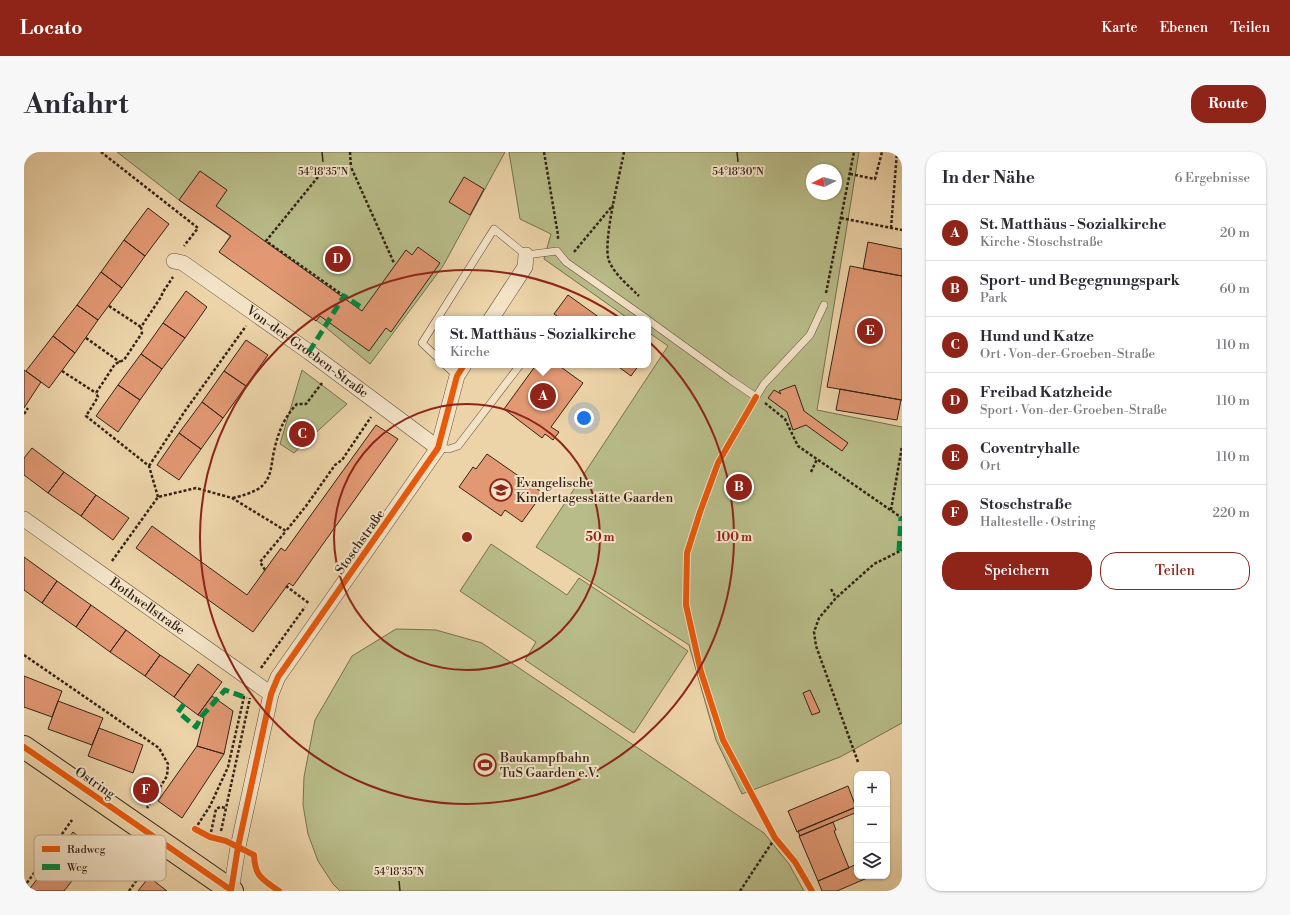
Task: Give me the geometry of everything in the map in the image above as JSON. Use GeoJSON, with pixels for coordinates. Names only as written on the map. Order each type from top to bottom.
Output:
{"type":"FeatureCollection","features":[{"type":"Feature","properties":{"kind":"main road","name":"Ostring"},"geometry":{"type":"LineString","coordinates":[[24,747],[150,835]]}},
{"type":"Feature","properties":{"kind":"main road","name":"Ostring"},"geometry":{"type":"LineString","coordinates":[[166,846],[231,891]]}},
{"type":"Feature","properties":{"kind":"street"},"geometry":{"type":"LineString","coordinates":[[493,316],[525,267],[526,255]]}},
{"type":"Feature","properties":{"kind":"street","name":"Von-der-Groeben-Straße"},"geometry":{"type":"LineString","coordinates":[[178,262],[333,369],[438,448]]}},
{"type":"Feature","properties":{"kind":"street","name":"Stoschstraße"},"geometry":{"type":"LineString","coordinates":[[231,891],[238,847],[271,694],[278,677],[438,448],[460,371]]}},
{"type":"Feature","properties":{"kind":"street","name":"Bothwellstraße"},"geometry":{"type":"LineString","coordinates":[[24,519],[271,694]]}},
{"type":"Feature","properties":{"kind":"lane"},"geometry":{"type":"LineString","coordinates":[[439,316],[494,229],[526,255],[557,251],[566,262],[644,316]]}},
{"type":"Feature","properties":{"kind":"lane"},"geometry":{"type":"LineString","coordinates":[[651,321],[756,397],[764,384],[810,335],[824,305]]}},
{"type":"Feature","properties":{"kind":"lane"},"geometry":{"type":"LineString","coordinates":[[435,322],[422,343],[435,355]]}},
{"type":"Feature","properties":{"kind":"lane"},"geometry":{"type":"LineString","coordinates":[[438,448],[449,449],[458,446],[518,368]]}},
{"type":"Feature","properties":{"kind":"path"},"geometry":{"type":"LineString","coordinates":[[96,393],[115,364],[124,360],[142,333],[141,327],[198,228],[101,152]]}},
{"type":"Feature","properties":{"kind":"path"},"geometry":{"type":"LineString","coordinates":[[350,152],[351,167],[394,263]]}},
{"type":"Feature","properties":{"kind":"path"},"geometry":{"type":"LineString","coordinates":[[544,152],[558,235],[557,251]]}},
{"type":"Feature","properties":{"kind":"path"},"geometry":{"type":"LineString","coordinates":[[624,152],[606,249],[614,270],[641,299]]}},
{"type":"Feature","properties":{"kind":"path"},"geometry":{"type":"LineString","coordinates":[[824,305],[854,152]]}},
{"type":"Feature","properties":{"kind":"path"},"geometry":{"type":"LineString","coordinates":[[850,174],[875,179],[882,152]]}},
{"type":"Feature","properties":{"kind":"path"},"geometry":{"type":"LineString","coordinates":[[890,228],[897,152]]}},
{"type":"Feature","properties":{"kind":"path"},"geometry":{"type":"LineString","coordinates":[[344,296],[266,241],[322,172],[351,167]]}},
{"type":"Feature","properties":{"kind":"path"},"geometry":{"type":"LineString","coordinates":[[566,262],[614,205]]}},
{"type":"Feature","properties":{"kind":"path"},"geometry":{"type":"LineString","coordinates":[[841,218],[902,230]]}},
{"type":"Feature","properties":{"kind":"path"},"geometry":{"type":"LineString","coordinates":[[109,306],[141,327]]}},
{"type":"Feature","properties":{"kind":"path"},"geometry":{"type":"LineString","coordinates":[[149,466],[185,411],[254,314]]}},
{"type":"Feature","properties":{"kind":"path"},"geometry":{"type":"LineString","coordinates":[[86,338],[120,362]]}},
{"type":"Feature","properties":{"kind":"path"},"geometry":{"type":"LineString","coordinates":[[232,498],[244,495],[262,487],[271,472],[273,452],[280,429],[288,414],[297,404],[306,404],[333,369]]}},
{"type":"Feature","properties":{"kind":"path"},"geometry":{"type":"LineString","coordinates":[[62,371],[96,393],[98,397],[86,416],[149,466],[158,497]]}},
{"type":"Feature","properties":{"kind":"path"},"geometry":{"type":"LineString","coordinates":[[756,397],[785,419],[798,446],[902,518]]}},
{"type":"Feature","properties":{"kind":"path"},"geometry":{"type":"LineString","coordinates":[[265,570],[260,562],[306,506],[335,465],[342,460],[379,404]]}},
{"type":"Feature","properties":{"kind":"path"},"geometry":{"type":"LineString","coordinates":[[24,414],[28,408]]}},
{"type":"Feature","properties":{"kind":"path"},"geometry":{"type":"LineString","coordinates":[[892,510],[902,446]]}},
{"type":"Feature","properties":{"kind":"path"},"geometry":{"type":"LineString","coordinates":[[811,472],[817,459]]}},
{"type":"Feature","properties":{"kind":"path"},"geometry":{"type":"LineString","coordinates":[[103,575],[158,497],[196,488],[232,498],[286,531]]}},
{"type":"Feature","properties":{"kind":"path"},"geometry":{"type":"LineString","coordinates":[[858,762],[816,646],[814,632],[820,618],[836,598],[874,564],[902,550]]}},
{"type":"Feature","properties":{"kind":"path"},"geometry":{"type":"LineString","coordinates":[[286,586],[323,614]]}},
{"type":"Feature","properties":{"kind":"path"},"geometry":{"type":"LineString","coordinates":[[830,589],[836,598]]}},
{"type":"Feature","properties":{"kind":"path"},"geometry":{"type":"LineString","coordinates":[[24,655],[159,748],[168,764],[167,776],[137,826]]}},
{"type":"Feature","properties":{"kind":"path"},"geometry":{"type":"LineString","coordinates":[[195,829],[210,806],[228,766],[244,697],[250,698],[271,694]]}},
{"type":"Feature","properties":{"kind":"path"},"geometry":{"type":"LineString","coordinates":[[220,831],[250,698]]}},
{"type":"Feature","properties":{"kind":"path"},"geometry":{"type":"LineString","coordinates":[[210,837],[216,809],[220,807],[226,808]]}},
{"type":"Feature","properties":{"kind":"path"},"geometry":{"type":"LineString","coordinates":[[62,835],[72,820]]}},
{"type":"Feature","properties":{"kind":"path"},"geometry":{"type":"LineString","coordinates":[[740,891],[775,838]]}},
{"type":"Feature","properties":{"kind":"path"},"geometry":{"type":"LineString","coordinates":[[29,890],[24,886],[34,873]]}},
{"type":"Feature","properties":{"kind":"path"},"geometry":{"type":"LineString","coordinates":[[129,891],[136,881]]}},
{"type":"Feature","properties":{"kind":"green space"},"geometry":{"type":"Polygon","coordinates":[[[117,152],[505,152],[443,266],[370,364],[324,326],[220,252],[230,236],[179,200],[117,152]]]}},
{"type":"Feature","properties":{"kind":"green space"},"geometry":{"type":"Polygon","coordinates":[[[509,152],[859,152],[817,410],[902,427],[902,723],[840,757],[742,794],[716,740],[689,645],[536,547],[668,346],[651,334],[651,316],[625,316],[544,259],[551,234],[520,219],[509,152]]]}},
{"type":"Feature","properties":{"kind":"green space"},"geometry":{"type":"Polygon","coordinates":[[[302,370],[347,404],[294,453],[280,444],[302,370]]]}},
{"type":"Feature","properties":{"kind":"green space"},"geometry":{"type":"Polygon","coordinates":[[[491,544],[567,595],[579,578],[688,651],[634,733],[525,660],[536,642],[460,591],[491,544]]]}},
{"type":"Feature","properties":{"kind":"green space","name":"Baukampfbahn TuS Gaarden e.V."},"geometry":{"type":"Polygon","coordinates":[[[396,629],[436,630],[482,643],[764,833],[789,864],[804,891],[340,891],[333,884],[318,861],[308,834],[303,805],[304,777],[315,720],[352,656],[396,629]]]}},
{"type":"Feature","properties":{"kind":"building"},"geometry":{"type":"Polygon","coordinates":[[[200,171],[227,190],[216,206],[362,311],[406,250],[412,255],[418,247],[440,263],[391,332],[386,328],[369,351],[320,316],[316,321],[219,252],[231,236],[179,200],[200,171]]]}},
{"type":"Feature","properties":{"kind":"building"},"geometry":{"type":"Polygon","coordinates":[[[464,177],[484,189],[470,215],[449,202],[464,177]]]}},
{"type":"Feature","properties":{"kind":"building"},"geometry":{"type":"Polygon","coordinates":[[[148,208],[169,224],[145,256],[124,240],[148,208]]]}},
{"type":"Feature","properties":{"kind":"building"},"geometry":{"type":"Polygon","coordinates":[[[124,240],[145,256],[122,288],[101,272],[124,240]]]}},
{"type":"Feature","properties":{"kind":"building"},"geometry":{"type":"Polygon","coordinates":[[[868,242],[902,249],[902,276],[863,269],[868,242]]]}},
{"type":"Feature","properties":{"kind":"building"},"geometry":{"type":"Polygon","coordinates":[[[850,266],[902,276],[902,400],[827,387],[850,266]]]}},
{"type":"Feature","properties":{"kind":"building"},"geometry":{"type":"Polygon","coordinates":[[[101,272],[122,288],[98,320],[77,305],[101,272]]]}},
{"type":"Feature","properties":{"kind":"building"},"geometry":{"type":"Polygon","coordinates":[[[186,291],[207,307],[185,338],[163,323],[186,291]]]}},
{"type":"Feature","properties":{"kind":"building"},"geometry":{"type":"Polygon","coordinates":[[[568,295],[597,316],[557,316],[554,314],[568,295]]]}},
{"type":"Feature","properties":{"kind":"building"},"geometry":{"type":"Polygon","coordinates":[[[77,305],[98,320],[75,353],[53,336],[77,305]]]}},
{"type":"Feature","properties":{"kind":"building"},"geometry":{"type":"Polygon","coordinates":[[[163,323],[185,338],[162,369],[141,354],[163,323]]]}},
{"type":"Feature","properties":{"kind":"building"},"geometry":{"type":"Polygon","coordinates":[[[53,336],[75,353],[49,388],[26,371],[53,336]]]}},
{"type":"Feature","properties":{"kind":"building"},"geometry":{"type":"Polygon","coordinates":[[[246,340],[268,355],[246,386],[224,371],[246,340]]]}},
{"type":"Feature","properties":{"kind":"building"},"geometry":{"type":"Polygon","coordinates":[[[141,354],[162,369],[140,400],[118,385],[141,354]]]}},
{"type":"Feature","properties":{"kind":"building"},"geometry":{"type":"Polygon","coordinates":[[[534,368],[562,368],[583,383],[551,427],[559,432],[553,440],[545,434],[542,438],[504,409],[534,368]]]}},
{"type":"Feature","properties":{"kind":"building"},"geometry":{"type":"Polygon","coordinates":[[[620,368],[637,368],[631,376],[620,368]]]}},
{"type":"Feature","properties":{"kind":"building"},"geometry":{"type":"Polygon","coordinates":[[[24,370],[41,382],[24,408],[24,370]]]}},
{"type":"Feature","properties":{"kind":"building"},"geometry":{"type":"Polygon","coordinates":[[[224,371],[246,386],[223,418],[202,402],[224,371]]]}},
{"type":"Feature","properties":{"kind":"building"},"geometry":{"type":"Polygon","coordinates":[[[118,385],[140,400],[118,432],[96,416],[118,385]]]}},
{"type":"Feature","properties":{"kind":"building"},"geometry":{"type":"Polygon","coordinates":[[[795,385],[804,411],[848,443],[842,451],[806,425],[793,430],[787,412],[768,398],[774,390],[781,394],[779,391],[795,385]]]}},
{"type":"Feature","properties":{"kind":"building"},"geometry":{"type":"Polygon","coordinates":[[[840,389],[901,400],[897,420],[836,410],[840,389]]]}},
{"type":"Feature","properties":{"kind":"building"},"geometry":{"type":"Polygon","coordinates":[[[202,402],[223,418],[201,449],[179,433],[202,402]]]}},
{"type":"Feature","properties":{"kind":"building"},"geometry":{"type":"Polygon","coordinates":[[[376,425],[398,439],[293,586],[289,583],[253,632],[136,548],[152,526],[247,595],[281,548],[285,551],[376,425]]]}},
{"type":"Feature","properties":{"kind":"building"},"geometry":{"type":"Polygon","coordinates":[[[179,433],[201,449],[179,480],[157,465],[179,433]]]}},
{"type":"Feature","properties":{"kind":"building"},"geometry":{"type":"Polygon","coordinates":[[[32,448],[64,472],[48,493],[24,475],[24,458],[32,448]]]}},
{"type":"Feature","properties":{"kind":"building","name":"Evangelische Kindertagesstätte Gaarden"},"geometry":{"type":"Polygon","coordinates":[[[487,454],[543,493],[522,522],[505,510],[501,516],[459,487],[473,467],[476,469],[487,454]]]}},
{"type":"Feature","properties":{"kind":"building"},"geometry":{"type":"Polygon","coordinates":[[[64,472],[96,495],[81,516],[48,493],[64,472]]]}},
{"type":"Feature","properties":{"kind":"building"},"geometry":{"type":"Polygon","coordinates":[[[96,495],[129,518],[113,540],[81,516],[96,495]]]}},
{"type":"Feature","properties":{"kind":"building"},"geometry":{"type":"Polygon","coordinates":[[[24,557],[57,581],[42,603],[24,590],[24,557]]]}},
{"type":"Feature","properties":{"kind":"building"},"geometry":{"type":"Polygon","coordinates":[[[57,581],[91,605],[76,627],[42,603],[57,581]]]}},
{"type":"Feature","properties":{"kind":"building"},"geometry":{"type":"Polygon","coordinates":[[[91,605],[126,630],[110,652],[76,627],[91,605]]]}},
{"type":"Feature","properties":{"kind":"building"},"geometry":{"type":"Polygon","coordinates":[[[126,630],[160,655],[145,676],[110,652],[126,630]]]}},
{"type":"Feature","properties":{"kind":"building"},"geometry":{"type":"Polygon","coordinates":[[[160,655],[190,675],[174,697],[145,676],[160,655]]]}},
{"type":"Feature","properties":{"kind":"building"},"geometry":{"type":"Polygon","coordinates":[[[198,664],[222,682],[198,715],[174,697],[198,664]]]}},
{"type":"Feature","properties":{"kind":"building"},"geometry":{"type":"Polygon","coordinates":[[[24,676],[62,691],[52,717],[24,707],[24,676]]]}},
{"type":"Feature","properties":{"kind":"building"},"geometry":{"type":"Polygon","coordinates":[[[810,690],[820,712],[812,715],[803,693],[810,690]]]}},
{"type":"Feature","properties":{"kind":"building"},"geometry":{"type":"Polygon","coordinates":[[[212,696],[233,711],[224,754],[197,746],[204,718],[198,715],[212,696]]]}},
{"type":"Feature","properties":{"kind":"building"},"geometry":{"type":"Polygon","coordinates":[[[58,701],[103,718],[92,745],[48,729],[58,701]]]}},
{"type":"Feature","properties":{"kind":"building"},"geometry":{"type":"Polygon","coordinates":[[[99,728],[143,745],[133,773],[88,756],[99,728]]]}},
{"type":"Feature","properties":{"kind":"building"},"geometry":{"type":"Polygon","coordinates":[[[197,746],[224,754],[182,818],[158,801],[197,746]]]}},
{"type":"Feature","properties":{"kind":"building"},"geometry":{"type":"Polygon","coordinates":[[[848,786],[854,802],[854,808],[797,832],[788,811],[848,786]]]}},
{"type":"Feature","properties":{"kind":"building"},"geometry":{"type":"Polygon","coordinates":[[[854,808],[854,813],[800,836],[798,831],[854,808]]]}},
{"type":"Feature","properties":{"kind":"building"},"geometry":{"type":"Polygon","coordinates":[[[833,822],[836,830],[834,831],[849,868],[818,881],[799,836],[833,822]]]}},
{"type":"Feature","properties":{"kind":"building"},"geometry":{"type":"Polygon","coordinates":[[[854,865],[854,879],[865,879],[837,891],[822,891],[818,881],[854,865]]]}},
{"type":"Feature","properties":{"kind":"building"},"geometry":{"type":"Polygon","coordinates":[[[36,881],[72,881],[64,891],[28,891],[36,881]]]}},
{"type":"Feature","properties":{"kind":"building"},"geometry":{"type":"Polygon","coordinates":[[[146,881],[154,881],[167,891],[138,891],[146,881]]]}},
{"type":"Feature","properties":{"kind":"marked path"},"geometry":{"type":"LineString","coordinates":[[309,352],[344,296],[361,307]]}},
{"type":"Feature","properties":{"kind":"marked path"},"geometry":{"type":"LineString","coordinates":[[899,551],[901,517]]}},
{"type":"Feature","properties":{"kind":"marked path"},"geometry":{"type":"LineString","coordinates":[[184,704],[178,712],[196,727],[201,717],[225,690],[244,697]]}},
{"type":"Feature","properties":{"kind":"cycle path"},"geometry":{"type":"LineString","coordinates":[[231,891],[238,847],[271,694],[278,677],[438,448],[457,376],[462,368]]}},
{"type":"Feature","properties":{"kind":"cycle path"},"geometry":{"type":"LineString","coordinates":[[756,397],[718,463],[700,512],[687,553],[686,605],[701,672],[723,740],[775,838],[795,862],[812,891]]}},
{"type":"Feature","properties":{"kind":"cycle path"},"geometry":{"type":"LineString","coordinates":[[24,747],[151,835]]}},
{"type":"Feature","properties":{"kind":"cycle path"},"geometry":{"type":"LineString","coordinates":[[195,829],[210,837],[226,841],[254,855],[256,868],[260,877],[279,891]]}},
{"type":"Feature","properties":{"kind":"cycle path"},"geometry":{"type":"LineString","coordinates":[[166,845],[231,890]]}},
{"type":"Feature","properties":{"kind":"place","name":"Freibad Katzheide"},"geometry":{"type":"Point","coordinates":[338,259]}},
{"type":"Feature","properties":{"kind":"place","name":"Coventryhalle"},"geometry":{"type":"Point","coordinates":[870,331]}},
{"type":"Feature","properties":{"kind":"place","name":"St. Matthäus - Sozialkirche"},"geometry":{"type":"Point","coordinates":[543,396]}},
{"type":"Feature","properties":{"kind":"place","name":"Hund und Katze"},"geometry":{"type":"Point","coordinates":[302,434]}},
{"type":"Feature","properties":{"kind":"place","name":"Sport- und Begegnungspark"},"geometry":{"type":"Point","coordinates":[739,487]}},
{"type":"Feature","properties":{"kind":"place","name":"Evangelische Kindertagesstätte Gaarden"},"geometry":{"type":"Point","coordinates":[501,490]}},
{"type":"Feature","properties":{"kind":"place","name":"Baukampfbahn TuS Gaarden e.V."},"geometry":{"type":"Point","coordinates":[485,765]}},
{"type":"Feature","properties":{"kind":"place","name":"Stoschstraße"},"geometry":{"type":"Point","coordinates":[146,790]}}]}
